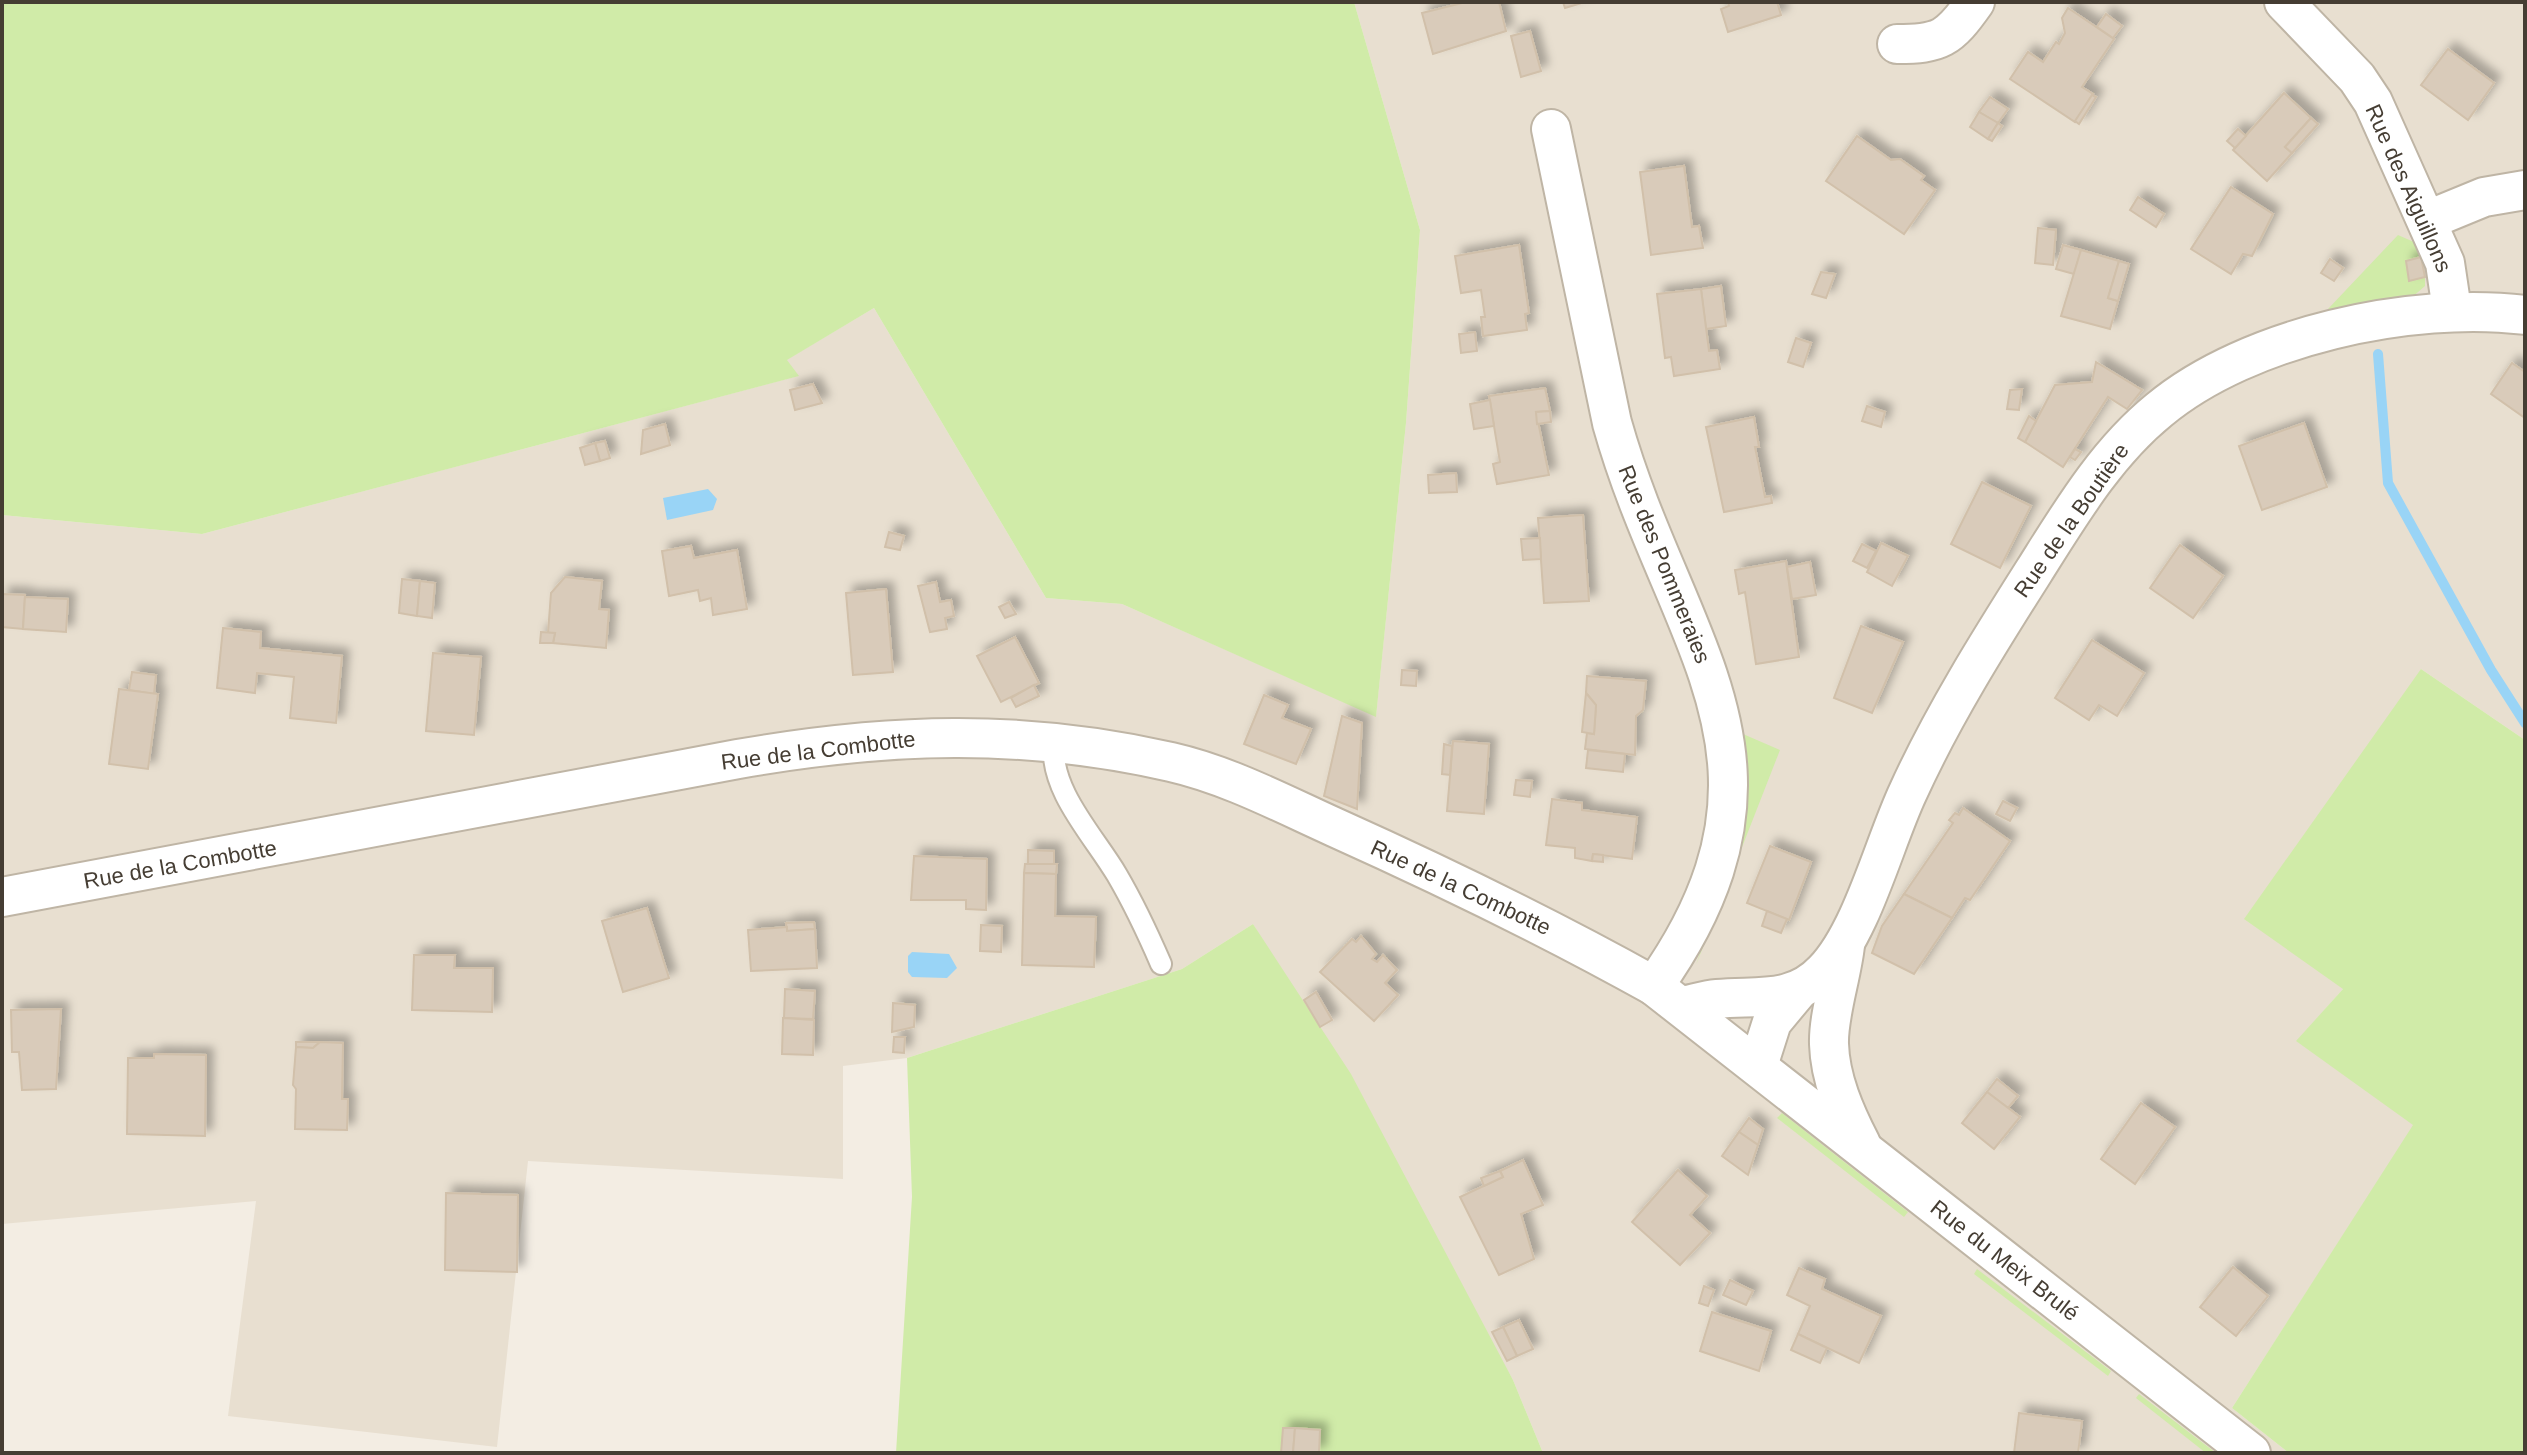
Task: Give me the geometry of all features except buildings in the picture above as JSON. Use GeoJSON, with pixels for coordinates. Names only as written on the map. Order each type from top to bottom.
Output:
{"type":"FeatureCollection","features":[{"type":"Feature","properties":{"kind":"street"},"geometry":{"type":"LineString","coordinates":[[1897,44],[1933,44],[1960,24],[1975,2]]}},
{"type":"Feature","properties":{"kind":"street","name":"Rue des Aiguillons"},"geometry":{"type":"LineString","coordinates":[[2284,2],[2357,78],[2373,102],[2428,220],[2449,279],[2452,310]]}},
{"type":"Feature","properties":{"kind":"street","name":"Rue des Pommeraies"},"geometry":{"type":"LineString","coordinates":[[1551,129],[1612,423],[1626,471],[1706,664],[1725,729],[1730,792],[1727,831],[1710,885],[1687,935],[1668,996]]}},
{"type":"Feature","properties":{"kind":"street"},"geometry":{"type":"LineString","coordinates":[[2428,220],[2484,197],[2525,190]]}},
{"type":"Feature","properties":{"kind":"street","name":"Rue de la Boutière"},"geometry":{"type":"LineString","coordinates":[[1865,1151],[1847,1117],[1834,1079],[1829,1041],[1846,942],[1909,790],[1969,678],[2059,531],[2105,465],[2134,432],[2184,391],[2276,348],[2374,321],[2452,310],[2525,315]]}},
{"type":"Feature","properties":{"kind":"street","name":"Rue de la Combotte"},"geometry":{"type":"LineString","coordinates":[[2,897],[765,754],[909,737],[1054,743],[1173,763],[1220,777],[1544,926],[1668,996],[1764,1071]]}},
{"type":"Feature","properties":{"kind":"street","name":"Rue de la Boutière"},"geometry":{"type":"LineString","coordinates":[[1764,1071],[1772,1022],[1797,992],[1824,972],[1846,942]]}},
{"type":"Feature","properties":{"kind":"street","name":"Rue de la Boutière"},"geometry":{"type":"LineString","coordinates":[[1668,996],[1767,999],[1797,992]]}},
{"type":"Feature","properties":{"kind":"street"},"geometry":{"type":"LineString","coordinates":[[1764,1071],[1812,1056],[1829,1041]]}},
{"type":"Feature","properties":{"kind":"street","name":"Rue du Meix Brulé"},"geometry":{"type":"LineString","coordinates":[[1764,1071],[2251,1453]]}},
{"type":"Feature","properties":{"kind":"lane"},"geometry":{"type":"LineString","coordinates":[[1054,743],[1052,760],[1059,780],[1118,876],[1161,964]]}},
{"type":"Feature","properties":{"kind":"shaded area"},"geometry":{"type":"Polygon","coordinates":[[[1354,2],[2525,2],[2525,740],[2421,669],[2343,989],[2297,1041],[2414,1125],[2232,1408],[2289,1453],[1543,1453],[1513,1380],[1253,924],[1182,969],[907,1058],[843,1066],[843,1179],[528,1161],[497,1447],[228,1416],[256,1201],[2,1224],[2,515],[202,534],[798,376],[786,360],[874,308],[1046,598],[1122,604],[1376,716],[1406,423],[1420,230],[1354,2]]]}},
{"type":"Feature","properties":{"kind":"green space"},"geometry":{"type":"Polygon","coordinates":[[[2,2],[1354,2],[1420,230],[1406,423],[1376,717],[1122,604],[1046,598],[874,308],[787,360],[799,376],[202,534],[2,515],[2,2]]]}},
{"type":"Feature","properties":{"kind":"green space"},"geometry":{"type":"Polygon","coordinates":[[[2398,235],[2414,242],[2421,257],[2406,261],[2410,280],[2425,277],[2425,286],[2410,299],[2330,316],[2328,309],[2398,235]]]}},
{"type":"Feature","properties":{"kind":"green space"},"geometry":{"type":"Polygon","coordinates":[[[2421,669],[2525,740],[2525,1453],[2289,1453],[2232,1408],[2413,1125],[2296,1041],[2343,989],[2244,919],[2421,669]]]}},
{"type":"Feature","properties":{"kind":"green space"},"geometry":{"type":"Polygon","coordinates":[[[1743,734],[1780,750],[1696,965],[1743,822],[1747,759],[1743,734]]]}},
{"type":"Feature","properties":{"kind":"green space"},"geometry":{"type":"Polygon","coordinates":[[[1253,924],[1351,1074],[1513,1380],[1543,1453],[896,1453],[912,1197],[907,1058],[1182,969],[1253,924]]]}},
{"type":"Feature","properties":{"kind":"green space"},"geometry":{"type":"Polygon","coordinates":[[[1782,1113],[1908,1212],[1904,1217],[1777,1118],[1782,1113]]]}},
{"type":"Feature","properties":{"kind":"green space"},"geometry":{"type":"Polygon","coordinates":[[[1977,1269],[2111,1371],[2108,1376],[1974,1274],[1977,1269]]]}},
{"type":"Feature","properties":{"kind":"green space"},"geometry":{"type":"Polygon","coordinates":[[[2139,1394],[2216,1453],[2206,1453],[2136,1398],[2139,1394]]]}},
{"type":"Feature","properties":{"kind":"water"},"geometry":{"type":"Polygon","coordinates":[[[708,489],[717,499],[713,510],[667,520],[663,498],[708,489]]]}},
{"type":"Feature","properties":{"kind":"water"},"geometry":{"type":"Polygon","coordinates":[[[912,952],[949,954],[957,968],[947,978],[912,977],[908,972],[908,956],[912,952]]]}},
{"type":"Feature","properties":{"kind":"waterway"},"geometry":{"type":"LineString","coordinates":[[2378,354],[2388,483],[2491,670],[2525,723]]}}]}
